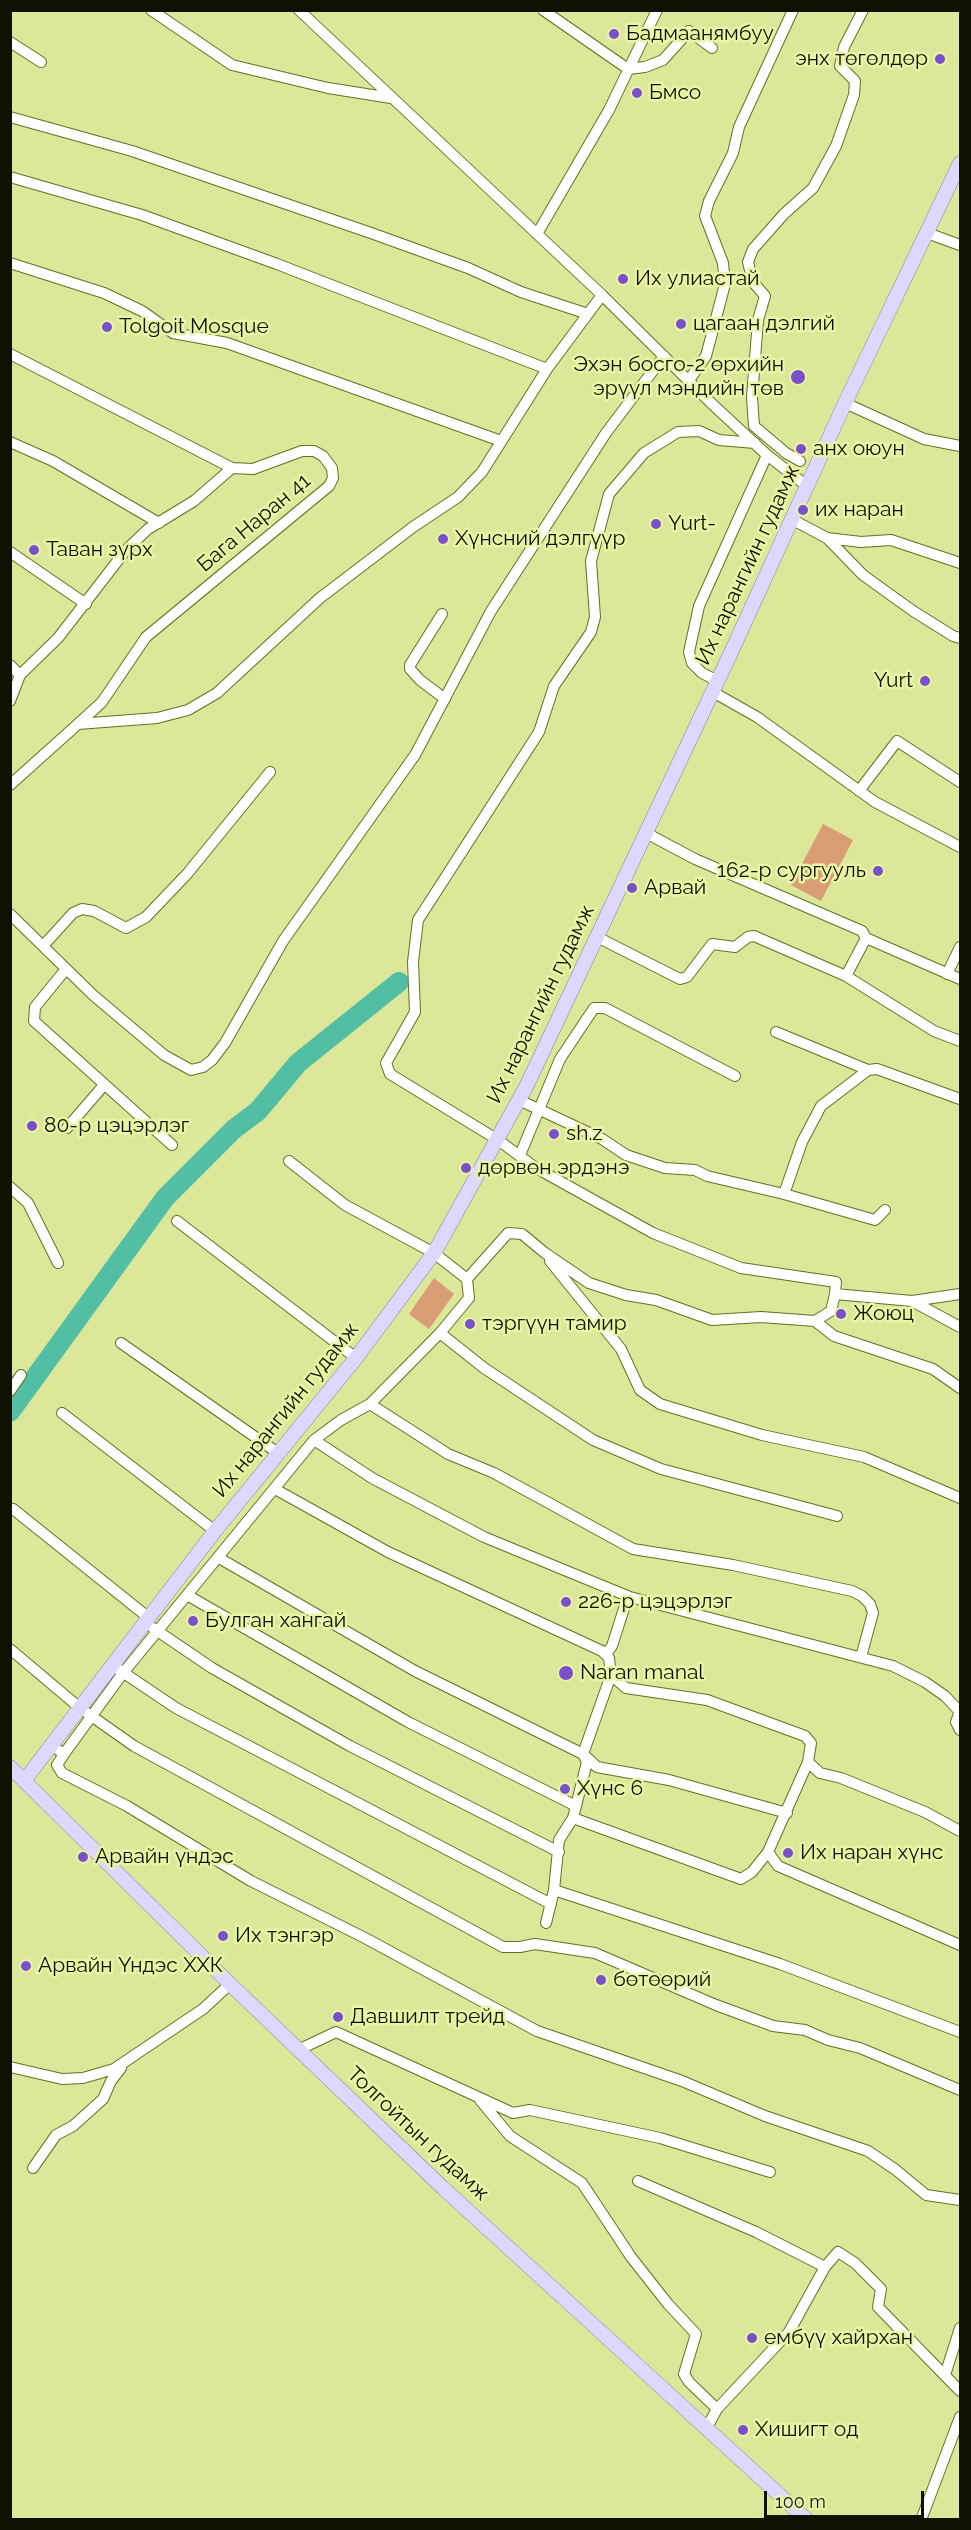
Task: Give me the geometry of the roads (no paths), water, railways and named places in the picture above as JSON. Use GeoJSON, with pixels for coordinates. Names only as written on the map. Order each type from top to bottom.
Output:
{"type":"FeatureCollection","features":[{"type":"Feature","properties":{"kind":"main road","name":"Их нарангийн гудамж"},"geometry":{"type":"LineString","coordinates":[[24,1781],[80,1708],[118,1669],[147,1621],[215,1531],[356,1358],[434,1253],[498,1140],[543,1051],[793,520],[845,403],[960,163]]}},
{"type":"Feature","properties":{"kind":"main road","name":"Толгойтын гудамж"},"geometry":{"type":"LineString","coordinates":[[10,1767],[298,2050],[450,2194],[807,2520]]}},
{"type":"Feature","properties":{"kind":"street"},"geometry":{"type":"LineString","coordinates":[[151,10],[232,65],[328,88],[393,98]]}},
{"type":"Feature","properties":{"kind":"street"},"geometry":{"type":"LineString","coordinates":[[299,10],[767,455],[807,486]]}},
{"type":"Feature","properties":{"kind":"street"},"geometry":{"type":"LineString","coordinates":[[543,10],[628,69],[645,67],[663,60],[689,31],[712,48]]}},
{"type":"Feature","properties":{"kind":"street"},"geometry":{"type":"LineString","coordinates":[[537,234],[609,110],[657,10]]}},
{"type":"Feature","properties":{"kind":"street"},"geometry":{"type":"LineString","coordinates":[[688,380],[706,356],[725,284],[723,263],[705,216],[709,201],[733,153],[739,127],[793,10]]}},
{"type":"Feature","properties":{"kind":"street"},"geometry":{"type":"LineString","coordinates":[[800,461],[786,453],[754,426],[752,397],[758,320],[765,296],[753,282],[748,262],[753,249],[784,214],[813,188],[836,146],[854,94],[855,81],[840,66],[844,47],[863,10]]}},
{"type":"Feature","properties":{"kind":"street"},"geometry":{"type":"LineString","coordinates":[[10,42],[41,62]]}},
{"type":"Feature","properties":{"kind":"street"},"geometry":{"type":"LineString","coordinates":[[10,117],[132,151],[264,198],[371,232],[468,268],[521,292],[588,314]]}},
{"type":"Feature","properties":{"kind":"street"},"geometry":{"type":"LineString","coordinates":[[10,177],[142,215],[288,268],[547,369]]}},
{"type":"Feature","properties":{"kind":"street"},"geometry":{"type":"LineString","coordinates":[[927,233],[960,245]]}},
{"type":"Feature","properties":{"kind":"street"},"geometry":{"type":"LineString","coordinates":[[10,263],[104,293],[142,311],[173,333],[227,343],[501,441]]}},
{"type":"Feature","properties":{"kind":"street"},"geometry":{"type":"LineString","coordinates":[[10,785],[78,724],[157,718],[188,710],[217,693],[320,598],[413,527],[458,497],[482,472],[547,369],[602,296]]}},
{"type":"Feature","properties":{"kind":"street"},"geometry":{"type":"LineString","coordinates":[[10,354],[232,468],[194,501],[148,529],[126,549],[58,638],[20,675],[10,701]]}},
{"type":"Feature","properties":{"kind":"street"},"geometry":{"type":"LineString","coordinates":[[10,914],[66,969],[164,1055],[191,1070],[208,1063],[225,1043],[283,941],[415,755],[491,611],[606,433],[664,356]]}},
{"type":"Feature","properties":{"kind":"street"},"geometry":{"type":"LineString","coordinates":[[845,403],[924,439],[960,446]]}},
{"type":"Feature","properties":{"kind":"street"},"geometry":{"type":"LineString","coordinates":[[755,443],[719,440],[699,431],[678,432],[644,453],[609,494],[591,561],[595,617],[591,632],[555,686],[539,732],[418,920],[413,962],[415,1012],[386,1063],[390,1074],[498,1140],[536,1168],[653,1233],[741,1268],[836,1282],[831,1311],[814,1321]]}},
{"type":"Feature","properties":{"kind":"street"},"geometry":{"type":"LineString","coordinates":[[10,442],[53,461],[159,523]]}},
{"type":"Feature","properties":{"kind":"street","name":"Бага Наран 41"},"geometry":{"type":"LineString","coordinates":[[78,724],[102,702],[146,637],[329,486],[333,478],[332,468],[323,456],[314,451],[302,451],[253,469],[232,468]]}},
{"type":"Feature","properties":{"kind":"street"},"geometry":{"type":"LineString","coordinates":[[767,455],[699,606],[690,652],[692,663],[715,686],[875,802],[960,847]]}},
{"type":"Feature","properties":{"kind":"street"},"geometry":{"type":"LineString","coordinates":[[793,520],[827,538],[863,575],[913,611],[957,637],[960,645]]}},
{"type":"Feature","properties":{"kind":"street"},"geometry":{"type":"LineString","coordinates":[[827,538],[861,542],[891,540],[960,563]]}},
{"type":"Feature","properties":{"kind":"street"},"geometry":{"type":"LineString","coordinates":[[10,552],[86,604]]}},
{"type":"Feature","properties":{"kind":"street"},"geometry":{"type":"LineString","coordinates":[[442,614],[410,664],[414,675],[445,699]]}},
{"type":"Feature","properties":{"kind":"street"},"geometry":{"type":"LineString","coordinates":[[10,665],[20,675]]}},
{"type":"Feature","properties":{"kind":"street"},"geometry":{"type":"LineString","coordinates":[[859,791],[897,741],[960,782]]}},
{"type":"Feature","properties":{"kind":"street"},"geometry":{"type":"LineString","coordinates":[[43,946],[73,913],[82,909],[94,911],[126,928],[146,917],[187,874],[270,772]]}},
{"type":"Feature","properties":{"kind":"street"},"geometry":{"type":"LineString","coordinates":[[646,833],[695,859],[862,931],[866,938],[960,979]]}},
{"type":"Feature","properties":{"kind":"street"},"geometry":{"type":"LineString","coordinates":[[597,936],[675,978],[687,976],[712,944],[735,947],[753,936],[846,976],[933,1031],[960,1041]]}},
{"type":"Feature","properties":{"kind":"street"},"geometry":{"type":"LineString","coordinates":[[846,976],[866,938]]}},
{"type":"Feature","properties":{"kind":"street"},"geometry":{"type":"LineString","coordinates":[[947,974],[960,947]]}},
{"type":"Feature","properties":{"kind":"street"},"geometry":{"type":"LineString","coordinates":[[66,969],[34,1006],[34,1021],[172,1145]]}},
{"type":"Feature","properties":{"kind":"street"},"geometry":{"type":"LineString","coordinates":[[520,1155],[560,1059],[594,1008],[605,1008],[735,1076]]}},
{"type":"Feature","properties":{"kind":"street"},"geometry":{"type":"LineString","coordinates":[[776,1032],[868,1070],[877,1069],[960,1099]]}},
{"type":"Feature","properties":{"kind":"street"},"geometry":{"type":"LineString","coordinates":[[543,1051],[560,1059]]}},
{"type":"Feature","properties":{"kind":"street"},"geometry":{"type":"LineString","coordinates":[[784,1194],[802,1142],[821,1106],[868,1070]]}},
{"type":"Feature","properties":{"kind":"street"},"geometry":{"type":"LineString","coordinates":[[67,1128],[104,1085]]}},
{"type":"Feature","properties":{"kind":"street"},"geometry":{"type":"LineString","coordinates":[[519,1100],[602,1139],[627,1155],[665,1168],[695,1170],[707,1176],[784,1194],[875,1220],[885,1210]]}},
{"type":"Feature","properties":{"kind":"street"},"geometry":{"type":"LineString","coordinates":[[288,1161],[345,1205],[434,1253],[467,1279],[469,1298],[440,1333],[370,1404],[341,1419],[314,1440],[158,1631],[118,1669],[92,1717],[57,1765],[62,1773],[127,1806],[251,1881],[365,1938],[537,2031],[682,2081],[765,2116],[868,2151],[926,2195],[960,2200]]}},
{"type":"Feature","properties":{"kind":"street"},"geometry":{"type":"LineString","coordinates":[[10,1186],[28,1203],[58,1263]]}},
{"type":"Feature","properties":{"kind":"street"},"geometry":{"type":"LineString","coordinates":[[177,1221],[356,1358]]}},
{"type":"Feature","properties":{"kind":"street"},"geometry":{"type":"LineString","coordinates":[[467,1279],[508,1233],[522,1234],[544,1253],[589,1283],[626,1295],[656,1300],[712,1320],[760,1317],[814,1321],[834,1336],[933,1370],[960,1388]]}},
{"type":"Feature","properties":{"kind":"street"},"geometry":{"type":"LineString","coordinates":[[544,1253],[621,1349],[640,1390],[660,1404],[762,1435],[864,1457],[960,1498]]}},
{"type":"Feature","properties":{"kind":"street"},"geometry":{"type":"LineString","coordinates":[[835,1294],[912,1300],[960,1294]]}},
{"type":"Feature","properties":{"kind":"street"},"geometry":{"type":"LineString","coordinates":[[912,1300],[960,1327]]}},
{"type":"Feature","properties":{"kind":"street"},"geometry":{"type":"LineString","coordinates":[[440,1333],[484,1368],[593,1440],[661,1469],[837,1516]]}},
{"type":"Feature","properties":{"kind":"street"},"geometry":{"type":"LineString","coordinates":[[121,1342],[278,1453]]}},
{"type":"Feature","properties":{"kind":"street"},"geometry":{"type":"LineString","coordinates":[[10,1391],[21,1375]]}},
{"type":"Feature","properties":{"kind":"street"},"geometry":{"type":"LineString","coordinates":[[370,1404],[448,1454],[494,1473],[633,1549],[734,1566],[852,1591],[862,1596],[870,1604],[873,1614],[861,1657]]}},
{"type":"Feature","properties":{"kind":"street"},"geometry":{"type":"LineString","coordinates":[[62,1413],[215,1531]]}},
{"type":"Feature","properties":{"kind":"street"},"geometry":{"type":"LineString","coordinates":[[314,1440],[372,1478],[453,1522],[627,1596],[893,1666],[925,1682],[945,1696],[960,1712],[956,1722],[960,1730]]}},
{"type":"Feature","properties":{"kind":"street"},"geometry":{"type":"LineString","coordinates":[[275,1489],[388,1552],[513,1608],[606,1654],[612,1668],[611,1676],[583,1755]]}},
{"type":"Feature","properties":{"kind":"street"},"geometry":{"type":"LineString","coordinates":[[13,1509],[158,1631],[212,1668],[350,1746],[559,1852]]}},
{"type":"Feature","properties":{"kind":"street"},"geometry":{"type":"LineString","coordinates":[[219,1558],[415,1671],[583,1755],[597,1767],[669,1780],[787,1813]]}},
{"type":"Feature","properties":{"kind":"street"},"geometry":{"type":"LineString","coordinates":[[187,1595],[408,1722],[574,1805]]}},
{"type":"Feature","properties":{"kind":"street"},"geometry":{"type":"LineString","coordinates":[[606,1654],[612,1646],[627,1596]]}},
{"type":"Feature","properties":{"kind":"street"},"geometry":{"type":"LineString","coordinates":[[10,1649],[80,1708],[134,1746],[503,1947],[535,1944],[604,1956],[716,2005],[773,2026],[805,2030],[828,2040],[860,2048],[960,2090]]}},
{"type":"Feature","properties":{"kind":"street"},"geometry":{"type":"LineString","coordinates":[[118,1669],[176,1708],[240,1743],[551,1904]]}},
{"type":"Feature","properties":{"kind":"street"},"geometry":{"type":"LineString","coordinates":[[573,1818],[741,1879],[752,1872],[768,1852],[808,1762],[811,1743],[805,1736],[707,1700],[626,1688],[611,1676]]}},
{"type":"Feature","properties":{"kind":"street"},"geometry":{"type":"LineString","coordinates":[[51,1745],[64,1754]]}},
{"type":"Feature","properties":{"kind":"street"},"geometry":{"type":"LineString","coordinates":[[546,1923],[554,1890],[559,1840],[573,1818],[574,1805],[587,1761],[583,1755]]}},
{"type":"Feature","properties":{"kind":"street"},"geometry":{"type":"LineString","coordinates":[[808,1762],[820,1773],[841,1778],[926,1812],[960,1832]]}},
{"type":"Feature","properties":{"kind":"street"},"geometry":{"type":"LineString","coordinates":[[768,1852],[778,1866],[960,1945]]}},
{"type":"Feature","properties":{"kind":"street"},"geometry":{"type":"LineString","coordinates":[[554,1890],[780,1964],[960,2032]]}},
{"type":"Feature","properties":{"kind":"street"},"geometry":{"type":"LineString","coordinates":[[10,2067],[62,2079],[83,2078],[114,2069],[203,2009],[230,1984]]}},
{"type":"Feature","properties":{"kind":"street"},"geometry":{"type":"LineString","coordinates":[[298,2050],[336,2032],[513,2113],[530,2110],[660,2138],[770,2172]]}},
{"type":"Feature","properties":{"kind":"street"},"geometry":{"type":"LineString","coordinates":[[33,2168],[56,2135],[73,2126],[103,2099],[111,2081],[125,2062]]}},
{"type":"Feature","properties":{"kind":"street"},"geometry":{"type":"LineString","coordinates":[[477,2098],[510,2136],[582,2183],[631,2257],[668,2304],[696,2334],[684,2374],[689,2382],[717,2409]]}},
{"type":"Feature","properties":{"kind":"street"},"geometry":{"type":"LineString","coordinates":[[638,2181],[756,2232],[825,2267]]}},
{"type":"Feature","properties":{"kind":"street"},"geometry":{"type":"LineString","coordinates":[[706,2428],[717,2409],[789,2332],[825,2267],[838,2252],[855,2263],[881,2289],[878,2307],[960,2391]]}},
{"type":"Feature","properties":{"kind":"street"},"geometry":{"type":"LineString","coordinates":[[945,2375],[960,2328]]}},
{"type":"Feature","properties":{"kind":"street"},"geometry":{"type":"LineString","coordinates":[[921,2520],[960,2417]]}},
{"type":"Feature","properties":{"kind":"waterway"},"geometry":{"type":"LineString","coordinates":[[10,1412],[165,1198],[234,1129],[258,1111],[298,1063],[399,982]]}},
{"type":"Feature","properties":{"kind":"place","name":"Бадмаанямбуу"},"geometry":{"type":"Point","coordinates":[614,34]}},
{"type":"Feature","properties":{"kind":"place","name":"энх төгөлдөр"},"geometry":{"type":"Point","coordinates":[940,59]}},
{"type":"Feature","properties":{"kind":"place","name":"Бмсо"},"geometry":{"type":"Point","coordinates":[637,93]}},
{"type":"Feature","properties":{"kind":"place","name":"Их улиастай"},"geometry":{"type":"Point","coordinates":[623,279]}},
{"type":"Feature","properties":{"kind":"place","name":"цагаан дэлгий"},"geometry":{"type":"Point","coordinates":[681,324]}},
{"type":"Feature","properties":{"kind":"place","name":"Tolgoit Mosque"},"geometry":{"type":"Point","coordinates":[107,327]}},
{"type":"Feature","properties":{"kind":"place","name":"Эхэн босго-2 өрхийн эрүүл мэндийн төв"},"geometry":{"type":"Point","coordinates":[798,377]}},
{"type":"Feature","properties":{"kind":"place","name":"анх оюун"},"geometry":{"type":"Point","coordinates":[801,449]}},
{"type":"Feature","properties":{"kind":"place","name":"их наран"},"geometry":{"type":"Point","coordinates":[803,510]}},
{"type":"Feature","properties":{"kind":"place","name":"Yurt-"},"geometry":{"type":"Point","coordinates":[656,524]}},
{"type":"Feature","properties":{"kind":"place","name":"Хүнсний дэлгүүр"},"geometry":{"type":"Point","coordinates":[443,539]}},
{"type":"Feature","properties":{"kind":"place","name":"Таван зүрх"},"geometry":{"type":"Point","coordinates":[34,550]}},
{"type":"Feature","properties":{"kind":"place","name":"Yurt"},"geometry":{"type":"Point","coordinates":[925,681]}},
{"type":"Feature","properties":{"kind":"place","name":"162-р сургууль"},"geometry":{"type":"Point","coordinates":[878,871]}},
{"type":"Feature","properties":{"kind":"place","name":"Арвай"},"geometry":{"type":"Point","coordinates":[632,888]}},
{"type":"Feature","properties":{"kind":"place","name":"80-р цэцэрлэг"},"geometry":{"type":"Point","coordinates":[32,1126]}},
{"type":"Feature","properties":{"kind":"place","name":"sh.z"},"geometry":{"type":"Point","coordinates":[554,1134]}},
{"type":"Feature","properties":{"kind":"place","name":"дөрвөн эрдэнэ"},"geometry":{"type":"Point","coordinates":[466,1168]}},
{"type":"Feature","properties":{"kind":"place","name":"Жоюц"},"geometry":{"type":"Point","coordinates":[841,1314]}},
{"type":"Feature","properties":{"kind":"place","name":"тэргүүн тамир"},"geometry":{"type":"Point","coordinates":[470,1324]}},
{"type":"Feature","properties":{"kind":"place","name":"226-р цэцэрлэг"},"geometry":{"type":"Point","coordinates":[566,1602]}},
{"type":"Feature","properties":{"kind":"place","name":"Булган хангай"},"geometry":{"type":"Point","coordinates":[193,1621]}},
{"type":"Feature","properties":{"kind":"place","name":"Naran manal"},"geometry":{"type":"Point","coordinates":[566,1673]}},
{"type":"Feature","properties":{"kind":"place","name":"Хүнс 6"},"geometry":{"type":"Point","coordinates":[565,1789]}},
{"type":"Feature","properties":{"kind":"place","name":"Их наран хүнс"},"geometry":{"type":"Point","coordinates":[788,1853]}},
{"type":"Feature","properties":{"kind":"place","name":"Арвайн үндэс"},"geometry":{"type":"Point","coordinates":[83,1857]}},
{"type":"Feature","properties":{"kind":"place","name":"Их тэнгэр"},"geometry":{"type":"Point","coordinates":[223,1936]}},
{"type":"Feature","properties":{"kind":"place","name":"Арвайн Үндэс ХХК"},"geometry":{"type":"Point","coordinates":[26,1966]}},
{"type":"Feature","properties":{"kind":"place","name":"бөтөөрий"},"geometry":{"type":"Point","coordinates":[601,1980]}},
{"type":"Feature","properties":{"kind":"place","name":"Давшилт трейд"},"geometry":{"type":"Point","coordinates":[338,2017]}},
{"type":"Feature","properties":{"kind":"place","name":"ембүү хайрхан"},"geometry":{"type":"Point","coordinates":[752,2338]}},
{"type":"Feature","properties":{"kind":"place","name":"Хишигт од"},"geometry":{"type":"Point","coordinates":[743,2430]}}]}
